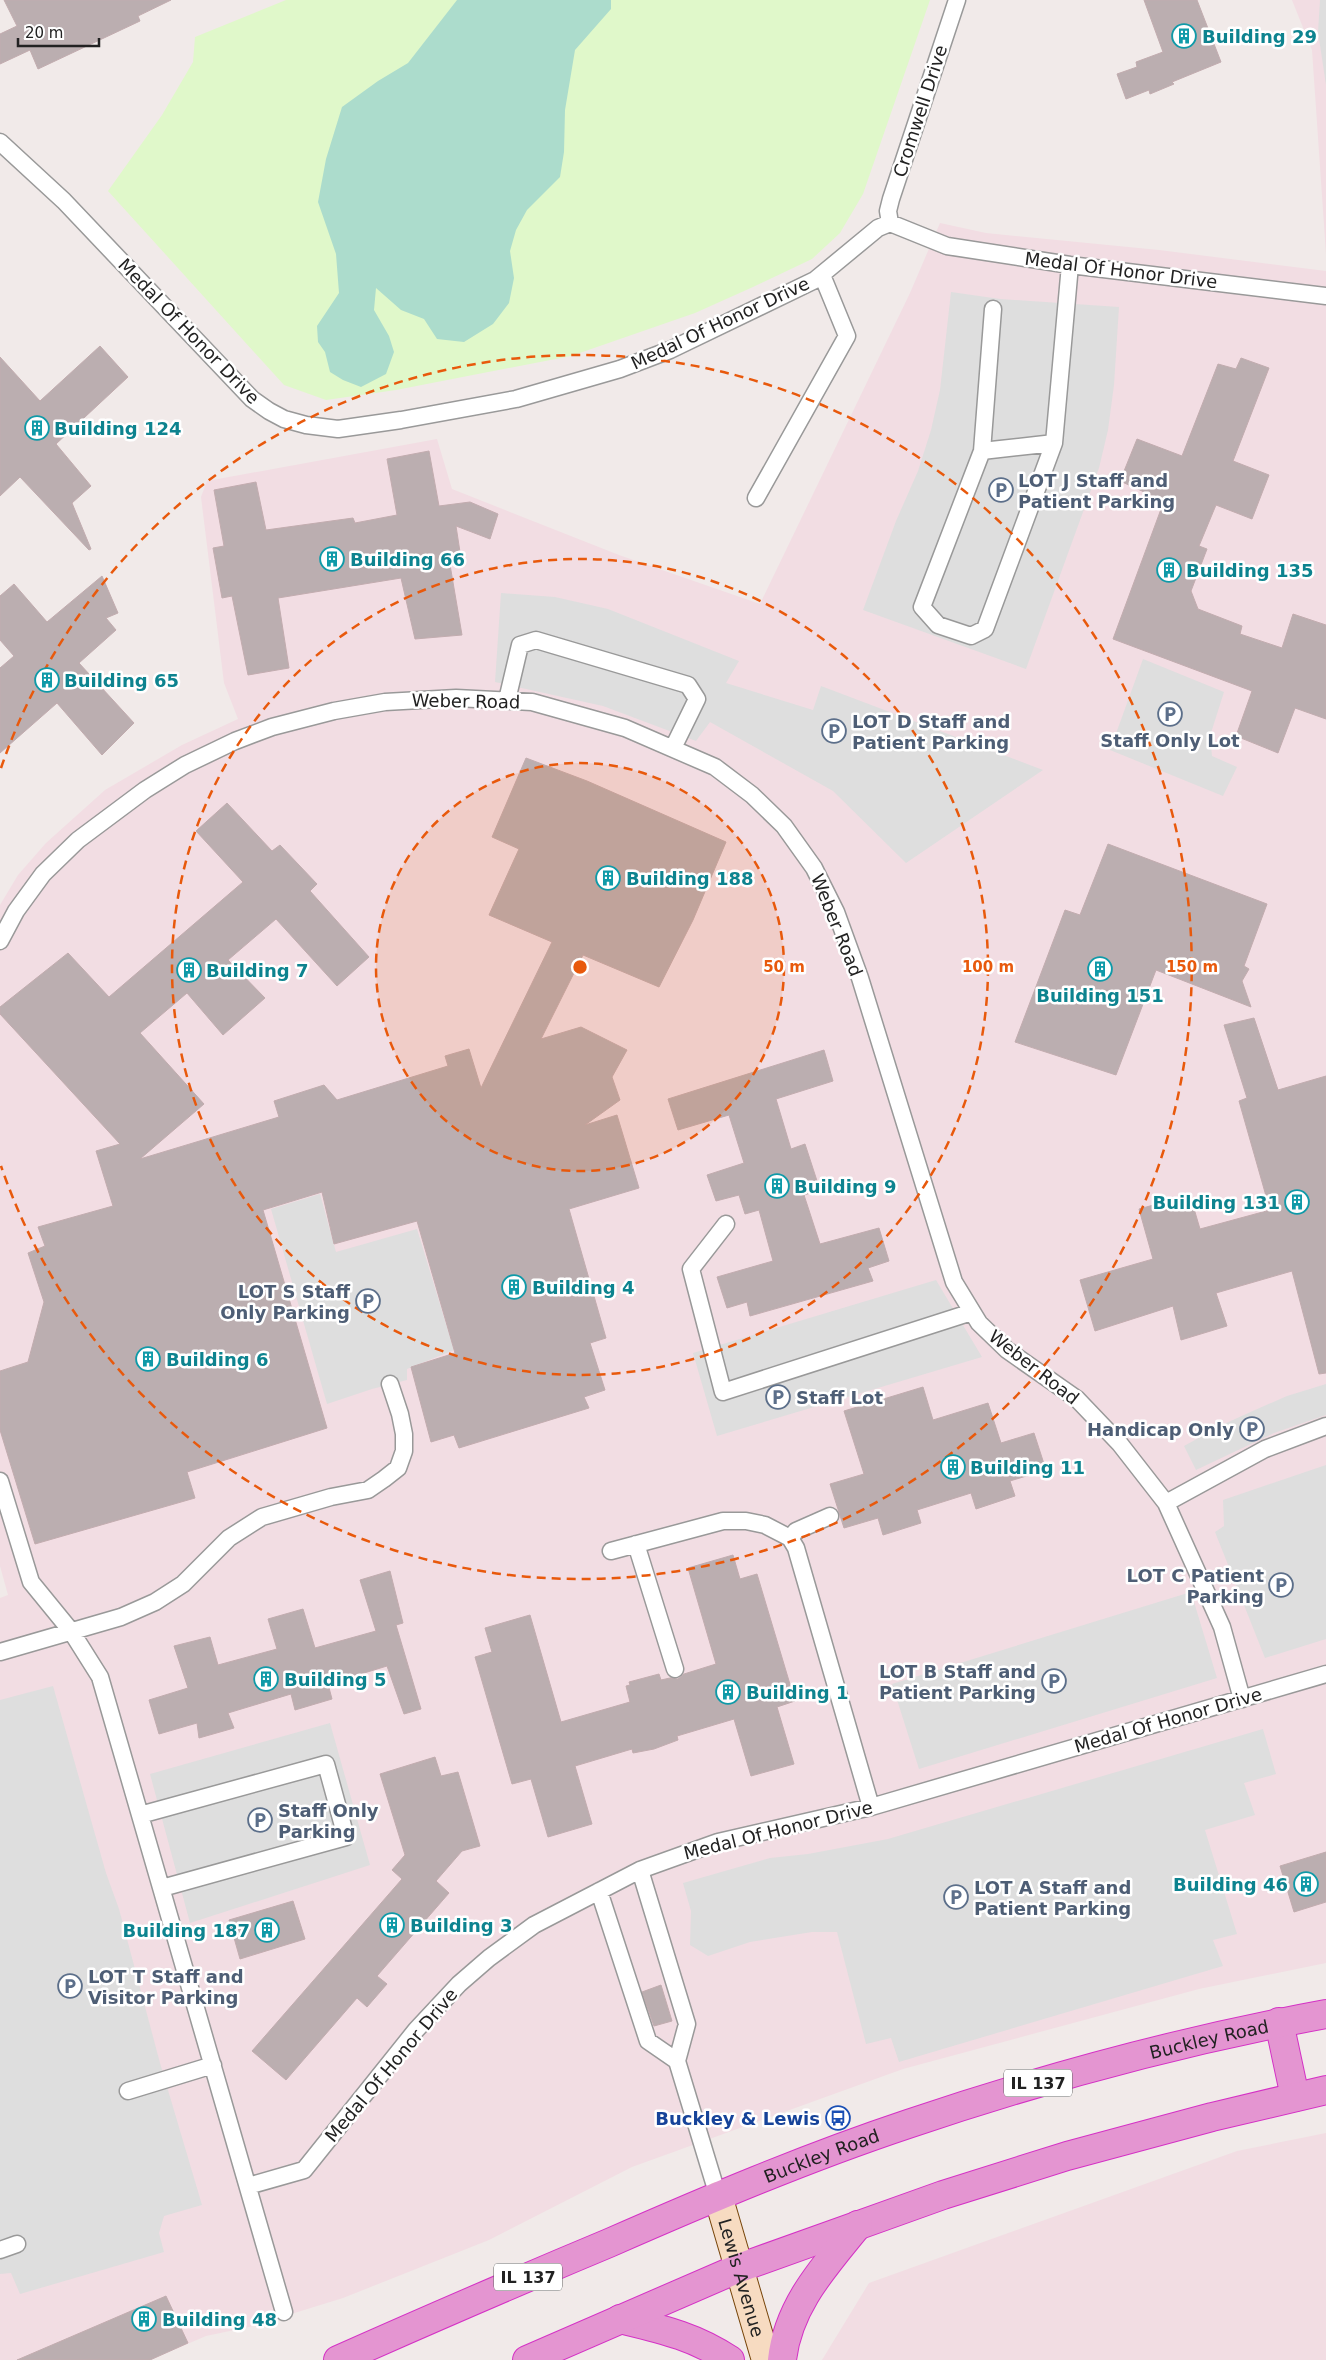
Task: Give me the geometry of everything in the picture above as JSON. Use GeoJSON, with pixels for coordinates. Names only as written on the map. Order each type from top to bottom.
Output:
{"type":"FeatureCollection","features":[{"type":"Feature","properties":{"kind":"highway","name":"Buckley Road"},"geometry":{"type":"LineString","coordinates":[[338,2360],[718,2196],[907,2124],[1010,2092],[1147,2054],[1279,2022],[1326,2014]]}},
{"type":"Feature","properties":{"kind":"highway"},"geometry":{"type":"LineString","coordinates":[[1279,2022],[1295,2097]]}},
{"type":"Feature","properties":{"kind":"highway"},"geometry":{"type":"LineString","coordinates":[[527,2360],[739,2268],[858,2225],[1067,2156],[1326,2090]]}},
{"type":"Feature","properties":{"kind":"highway"},"geometry":{"type":"LineString","coordinates":[[782,2360],[784,2347],[796,2310],[806,2290],[858,2225]]}},
{"type":"Feature","properties":{"kind":"highway"},"geometry":{"type":"LineString","coordinates":[[620,2319],[679,2333],[702,2343],[730,2360]]}},
{"type":"Feature","properties":{"kind":"main road","name":"Lewis Avenue"},"geometry":{"type":"LineString","coordinates":[[718,2196],[766,2360]]}},
{"type":"Feature","properties":{"kind":"lane","name":"Cromwell Drive"},"geometry":{"type":"LineString","coordinates":[[890,224],[888,211],[891,199],[957,0]]}},
{"type":"Feature","properties":{"kind":"lane","name":"Medal Of Honor Drive"},"geometry":{"type":"LineString","coordinates":[[0,142],[64,201],[252,398],[269,412],[284,419],[319,427],[338,429],[516,400],[620,369],[670,350],[815,280],[878,228],[890,224],[946,246],[1070,265],[1326,296]]}},
{"type":"Feature","properties":{"kind":"lane"},"geometry":{"type":"LineString","coordinates":[[993,309],[982,451],[922,607],[938,625],[971,636],[985,629],[1054,443],[1070,265]]}},
{"type":"Feature","properties":{"kind":"lane"},"geometry":{"type":"LineString","coordinates":[[756,498],[847,336],[822,274]]}},
{"type":"Feature","properties":{"kind":"lane"},"geometry":{"type":"LineString","coordinates":[[982,451],[1054,443]]}},
{"type":"Feature","properties":{"kind":"lane"},"geometry":{"type":"LineString","coordinates":[[507,700],[520,645],[536,640],[688,685],[698,699],[673,748]]}},
{"type":"Feature","properties":{"kind":"lane","name":"Weber Road"},"geometry":{"type":"LineString","coordinates":[[0,941],[16,911],[43,874],[78,840],[145,790],[185,765],[235,741],[288,723],[334,711],[385,702],[456,698],[532,702],[625,728],[715,767],[752,795],[784,826],[814,868],[836,912],[860,978],[954,1282],[979,1323],[1006,1350],[1078,1399],[1120,1444],[1166,1504],[1222,1627],[1242,1698]]}},
{"type":"Feature","properties":{"kind":"lane"},"geometry":{"type":"LineString","coordinates":[[726,1224],[691,1268],[723,1392],[972,1312]]}},
{"type":"Feature","properties":{"kind":"lane"},"geometry":{"type":"LineString","coordinates":[[0,1652],[121,1617],[155,1602],[183,1584],[229,1538],[262,1517],[324,1499],[368,1490],[398,1468],[404,1451],[404,1434],[400,1414],[390,1384]]}},
{"type":"Feature","properties":{"kind":"lane"},"geometry":{"type":"LineString","coordinates":[[1166,1504],[1265,1449],[1326,1426]]}},
{"type":"Feature","properties":{"kind":"lane"},"geometry":{"type":"LineString","coordinates":[[0,1481],[31,1582],[71,1631],[100,1677],[284,2312]]}},
{"type":"Feature","properties":{"kind":"lane"},"geometry":{"type":"LineString","coordinates":[[790,1538],[796,1531],[830,1516]]}},
{"type":"Feature","properties":{"kind":"lane"},"geometry":{"type":"LineString","coordinates":[[611,1551],[723,1521],[746,1521],[765,1525],[790,1538],[796,1548],[872,1807]]}},
{"type":"Feature","properties":{"kind":"lane"},"geometry":{"type":"LineString","coordinates":[[636,1544],[675,1669]]}},
{"type":"Feature","properties":{"kind":"lane","name":"Medal Of Honor Drive"},"geometry":{"type":"LineString","coordinates":[[248,2186],[304,2170],[385,2068],[459,1984],[489,1958],[534,1925],[640,1870],[718,1842],[872,1807],[1326,1674]]}},
{"type":"Feature","properties":{"kind":"lane"},"geometry":{"type":"LineString","coordinates":[[140,1815],[326,1764],[346,1837],[162,1888]]}},
{"type":"Feature","properties":{"kind":"lane"},"geometry":{"type":"LineString","coordinates":[[640,1870],[687,2024],[677,2061],[718,2196]]}},
{"type":"Feature","properties":{"kind":"lane"},"geometry":{"type":"LineString","coordinates":[[599,1891],[648,2041],[677,2061]]}},
{"type":"Feature","properties":{"kind":"lane"},"geometry":{"type":"LineString","coordinates":[[128,2091],[213,2065]]}},
{"type":"Feature","properties":{"kind":"lane"},"geometry":{"type":"LineString","coordinates":[[0,2250],[17,2244]]}},
{"type":"Feature","properties":{"kind":"shaded area"},"geometry":{"type":"Polygon","coordinates":[[[286,0],[930,0],[863,194],[840,233],[812,259],[695,313],[571,356],[396,390],[326,400],[284,385],[108,191],[162,115],[193,62],[195,37],[286,0]]]}},
{"type":"Feature","properties":{"kind":"shaded area"},"geometry":{"type":"Polygon","coordinates":[[[457,0],[611,0],[611,9],[575,50],[565,110],[564,152],[560,177],[527,210],[516,230],[510,251],[514,278],[509,303],[493,324],[464,342],[437,339],[424,319],[401,310],[376,288],[374,310],[389,336],[394,352],[386,374],[361,387],[343,380],[330,372],[325,352],[318,342],[317,326],[339,293],[336,254],[318,202],[326,159],[342,107],[378,81],[408,63],[457,0]]]}},
{"type":"Feature","properties":{"kind":"shaded area"},"geometry":{"type":"Polygon","coordinates":[[[1292,0],[1326,0],[1326,254],[1312,50],[1292,0]]]}},
{"type":"Feature","properties":{"kind":"shaded area"},"geometry":{"type":"Polygon","coordinates":[[[1320,0],[1326,0],[1326,85],[1318,32],[1320,0]]]}},
{"type":"Feature","properties":{"kind":"shaded area"},"geometry":{"type":"Polygon","coordinates":[[[940,223],[986,233],[1159,250],[1326,271],[1326,1963],[1199,1989],[903,2069],[632,2167],[489,2240],[343,2298],[249,2327],[206,2336],[150,2360],[0,2360],[0,1598],[8,1595],[0,1566],[0,905],[18,875],[46,843],[105,790],[182,745],[238,719],[224,683],[201,497],[207,481],[437,439],[452,489],[619,555],[760,604],[910,293],[940,223]]]}},
{"type":"Feature","properties":{"kind":"shaded area","name":"LOT J Staff and Patient Parking"},"geometry":{"type":"Polygon","coordinates":[[[951,292],[1000,299],[1119,307],[1114,385],[1108,430],[1099,468],[1026,669],[863,610],[896,521],[918,471],[931,430],[940,390],[951,292]]]}},
{"type":"Feature","properties":{"kind":"shaded area","name":"LOT D Staff and Patient Parking"},"geometry":{"type":"Polygon","coordinates":[[[501,593],[555,597],[608,609],[739,661],[726,683],[813,710],[821,686],[1043,770],[906,863],[833,791],[710,722],[696,741],[603,706],[495,682],[501,593]]]}},
{"type":"Feature","properties":{"kind":"shaded area","name":"Staff Only Lot"},"geometry":{"type":"Polygon","coordinates":[[[1143,659],[1224,692],[1210,736],[1212,756],[1237,767],[1223,796],[1110,750],[1143,659]]]}},
{"type":"Feature","properties":{"kind":"shaded area","name":"LOT S Staff Only Parking"},"geometry":{"type":"Polygon","coordinates":[[[320,1194],[336,1252],[417,1229],[454,1350],[407,1369],[407,1380],[327,1404],[271,1209],[320,1194]]]}},
{"type":"Feature","properties":{"kind":"shaded area","name":"Staff Lot"},"geometry":{"type":"Polygon","coordinates":[[[936,1280],[982,1357],[717,1436],[693,1353],[936,1280]]]}},
{"type":"Feature","properties":{"kind":"shaded area","name":"Handicap Only"},"geometry":{"type":"Polygon","coordinates":[[[1326,1384],[1326,1415],[1274,1433],[1196,1470],[1184,1446],[1224,1424],[1287,1396],[1326,1384]]]}},
{"type":"Feature","properties":{"kind":"shaded area","name":"LOT C Patient Parking"},"geometry":{"type":"Polygon","coordinates":[[[1326,1465],[1326,1639],[1265,1658],[1215,1532],[1224,1526],[1223,1500],[1326,1465]]]}},
{"type":"Feature","properties":{"kind":"shaded area","name":"LOT B Staff and Patient Parking"},"geometry":{"type":"Polygon","coordinates":[[[1191,1592],[1217,1678],[919,1769],[892,1684],[1191,1592]]]}},
{"type":"Feature","properties":{"kind":"shaded area","name":"LOT T Staff and Visitor Parking"},"geometry":{"type":"Polygon","coordinates":[[[53,1686],[106,1873],[119,1909],[160,2063],[202,2205],[164,2216],[159,2233],[164,2252],[20,2294],[11,2273],[0,2274],[0,1700],[53,1686]]]}},
{"type":"Feature","properties":{"kind":"shaded area","name":"Staff Only Parking"},"geometry":{"type":"Polygon","coordinates":[[[330,1723],[370,1865],[190,1923],[150,1774],[330,1723]]]}},
{"type":"Feature","properties":{"kind":"shaded area","name":"LOT A Staff and Patient Parking"},"geometry":{"type":"Polygon","coordinates":[[[1263,1729],[1276,1774],[1244,1783],[1255,1815],[1205,1830],[1237,1934],[1213,1940],[1223,1966],[899,2062],[891,2038],[866,2044],[837,1932],[812,1932],[750,1942],[708,1956],[690,1945],[691,1911],[683,1883],[770,1858],[808,1854],[888,1839],[1263,1729]]]}},
{"type":"Feature","properties":{"kind":"shaded area"},"geometry":{"type":"Polygon","coordinates":[[[1326,2133],[1326,2360],[822,2360],[869,2283],[1237,2151],[1326,2133]]]}},
{"type":"Feature","properties":{"kind":"building"},"geometry":{"type":"Polygon","coordinates":[[[4,0],[171,0],[138,16],[140,21],[38,69],[30,50],[0,64],[0,34],[17,26],[4,0]]]}},
{"type":"Feature","properties":{"kind":"building","name":"Building 29"},"geometry":{"type":"Polygon","coordinates":[[[1144,0],[1197,0],[1221,62],[1172,82],[1174,84],[1150,94],[1149,90],[1126,99],[1117,74],[1137,67],[1136,62],[1163,52],[1144,0]]]}},
{"type":"Feature","properties":{"kind":"building","name":"Building 124"},"geometry":{"type":"Polygon","coordinates":[[[100,346],[128,377],[56,444],[91,486],[72,503],[91,549],[89,550],[20,477],[0,496],[0,357],[40,401],[100,346]]]}},
{"type":"Feature","properties":{"kind":"building","name":"Building 135"},"geometry":{"type":"Polygon","coordinates":[[[1241,358],[1269,368],[1233,461],[1269,475],[1252,519],[1216,505],[1199,546],[1207,549],[1191,591],[1198,609],[1242,626],[1240,634],[1282,648],[1293,614],[1326,625],[1326,719],[1295,708],[1278,753],[1236,736],[1252,691],[1113,639],[1164,501],[1120,481],[1137,439],[1182,456],[1218,364],[1236,369],[1241,358]]]}},
{"type":"Feature","properties":{"kind":"building","name":"Building 66"},"geometry":{"type":"Polygon","coordinates":[[[429,451],[439,506],[470,502],[498,514],[490,539],[456,526],[460,552],[448,553],[462,635],[415,639],[401,578],[278,598],[289,668],[248,675],[232,596],[222,598],[213,548],[224,546],[214,490],[256,482],[266,530],[353,518],[355,523],[397,515],[387,459],[429,451]]]}},
{"type":"Feature","properties":{"kind":"building","name":"Building 65"},"geometry":{"type":"Polygon","coordinates":[[[102,576],[118,613],[106,618],[116,630],[79,663],[134,723],[102,755],[57,703],[0,753],[0,668],[14,656],[0,640],[0,596],[14,584],[47,622],[102,576]]]}},
{"type":"Feature","properties":{"kind":"building"},"geometry":{"type":"Polygon","coordinates":[[[526,758],[587,781],[726,842],[693,920],[659,987],[583,955],[541,1039],[581,1027],[627,1050],[612,1077],[620,1100],[585,1125],[617,1115],[639,1188],[569,1209],[606,1338],[590,1343],[605,1390],[584,1397],[589,1408],[459,1448],[454,1435],[431,1442],[411,1367],[455,1353],[417,1221],[334,1244],[322,1192],[263,1210],[327,1428],[187,1472],[195,1498],[35,1544],[0,1430],[0,1371],[28,1362],[44,1302],[28,1253],[45,1246],[38,1227],[113,1206],[96,1151],[120,1144],[0,1014],[0,1007],[68,953],[109,997],[243,882],[196,831],[227,803],[272,851],[280,845],[317,884],[310,891],[369,957],[337,986],[276,919],[228,960],[265,998],[223,1035],[187,993],[140,1033],[204,1104],[140,1159],[279,1117],[274,1101],[324,1085],[337,1100],[448,1066],[445,1056],[469,1049],[481,1088],[552,942],[489,915],[519,849],[492,837],[526,758]]]}},
{"type":"Feature","properties":{"kind":"building","name":"Building 151"},"geometry":{"type":"Polygon","coordinates":[[[1108,844],[1267,904],[1244,966],[1249,969],[1242,981],[1251,1007],[1156,970],[1116,1075],[1015,1042],[1065,910],[1080,915],[1108,844]]]}},
{"type":"Feature","properties":{"kind":"building","name":"Building 131"},"geometry":{"type":"Polygon","coordinates":[[[1254,1018],[1278,1090],[1326,1076],[1326,1373],[1319,1374],[1292,1271],[1216,1293],[1227,1326],[1181,1340],[1173,1306],[1095,1331],[1080,1280],[1153,1259],[1139,1209],[1190,1195],[1200,1229],[1270,1210],[1239,1101],[1247,1098],[1224,1025],[1254,1018]]]}},
{"type":"Feature","properties":{"kind":"building","name":"Building 9"},"geometry":{"type":"Polygon","coordinates":[[[824,1050],[833,1081],[776,1099],[791,1149],[805,1144],[820,1190],[804,1195],[820,1244],[879,1228],[889,1261],[868,1268],[873,1281],[750,1316],[747,1302],[727,1308],[717,1277],[773,1261],[759,1210],[745,1214],[739,1195],[716,1201],[707,1175],[744,1163],[729,1115],[678,1130],[668,1099],[824,1050]]]}},
{"type":"Feature","properties":{"kind":"building","name":"Building 11"},"geometry":{"type":"Polygon","coordinates":[[[923,1387],[933,1420],[988,1403],[1001,1443],[1034,1433],[1046,1470],[1010,1481],[1015,1496],[976,1509],[971,1493],[917,1510],[921,1523],[883,1535],[878,1518],[844,1528],[830,1484],[864,1474],[844,1411],[923,1387]]]}},
{"type":"Feature","properties":{"kind":"building","name":"Building 1"},"geometry":{"type":"Polygon","coordinates":[[[733,1555],[740,1579],[757,1574],[795,1701],[777,1707],[794,1764],[751,1776],[734,1719],[677,1736],[678,1740],[654,1749],[633,1753],[632,1749],[575,1766],[592,1824],[548,1837],[531,1779],[512,1784],[475,1657],[492,1652],[485,1628],[530,1615],[561,1722],[630,1702],[626,1686],[630,1685],[629,1682],[659,1674],[661,1680],[678,1679],[684,1674],[716,1664],[688,1568],[733,1555]]]}},
{"type":"Feature","properties":{"kind":"building","name":"Building 5"},"geometry":{"type":"Polygon","coordinates":[[[390,1571],[403,1623],[396,1625],[421,1709],[404,1714],[387,1666],[328,1684],[332,1699],[295,1710],[291,1694],[228,1713],[234,1728],[199,1738],[197,1723],[159,1734],[149,1700],[188,1688],[174,1646],[210,1637],[218,1665],[277,1649],[268,1619],[303,1609],[315,1648],[376,1631],[360,1580],[390,1571]]]}},
{"type":"Feature","properties":{"kind":"building","name":"Building 3"},"geometry":{"type":"Polygon","coordinates":[[[435,1757],[441,1776],[458,1772],[480,1846],[462,1851],[436,1881],[449,1893],[377,1976],[387,1984],[367,2007],[357,1998],[286,2080],[252,2051],[402,1879],[392,1870],[405,1855],[380,1774],[435,1757]]]}},
{"type":"Feature","properties":{"kind":"building","name":"Building 46"},"geometry":{"type":"Polygon","coordinates":[[[1326,1852],[1326,1902],[1294,1912],[1280,1866],[1326,1852]]]}},
{"type":"Feature","properties":{"kind":"building","name":"Building 187"},"geometry":{"type":"Polygon","coordinates":[[[293,1901],[305,1939],[240,1959],[229,1920],[293,1901]]]}},
{"type":"Feature","properties":{"kind":"building"},"geometry":{"type":"Polygon","coordinates":[[[661,1985],[672,2021],[654,2026],[642,1992],[661,1985]]]}},
{"type":"Feature","properties":{"kind":"building","name":"Building 48"},"geometry":{"type":"Polygon","coordinates":[[[166,2296],[188,2343],[150,2360],[17,2360],[166,2296]]]}},
{"type":"Feature","properties":{"kind":"place","name":"Building 29"},"geometry":{"type":"Point","coordinates":[1184,36]}},
{"type":"Feature","properties":{"kind":"place","name":"Building 124"},"geometry":{"type":"Point","coordinates":[37,428]}},
{"type":"Feature","properties":{"kind":"place","name":"LOT J Staff and Patient Parking"},"geometry":{"type":"Point","coordinates":[1001,490]}},
{"type":"Feature","properties":{"kind":"place","name":"Building 66"},"geometry":{"type":"Point","coordinates":[332,559]}},
{"type":"Feature","properties":{"kind":"place","name":"Building 135"},"geometry":{"type":"Point","coordinates":[1169,570]}},
{"type":"Feature","properties":{"kind":"place","name":"Building 65"},"geometry":{"type":"Point","coordinates":[47,680]}},
{"type":"Feature","properties":{"kind":"place","name":"Staff Only Lot"},"geometry":{"type":"Point","coordinates":[1170,714]}},
{"type":"Feature","properties":{"kind":"place","name":"LOT D Staff and Patient Parking"},"geometry":{"type":"Point","coordinates":[834,731]}},
{"type":"Feature","properties":{"kind":"place","name":"Building 188"},"geometry":{"type":"Point","coordinates":[608,878]}},
{"type":"Feature","properties":{"kind":"place","name":"Building 151"},"geometry":{"type":"Point","coordinates":[1100,969]}},
{"type":"Feature","properties":{"kind":"place","name":"Building 7"},"geometry":{"type":"Point","coordinates":[189,970]}},
{"type":"Feature","properties":{"kind":"place","name":"Building 9"},"geometry":{"type":"Point","coordinates":[777,1186]}},
{"type":"Feature","properties":{"kind":"place","name":"Building 131"},"geometry":{"type":"Point","coordinates":[1297,1202]}},
{"type":"Feature","properties":{"kind":"place","name":"Building 4"},"geometry":{"type":"Point","coordinates":[514,1287]}},
{"type":"Feature","properties":{"kind":"place","name":"LOT S Staff Only Parking"},"geometry":{"type":"Point","coordinates":[368,1301]}},
{"type":"Feature","properties":{"kind":"place","name":"Building 6"},"geometry":{"type":"Point","coordinates":[148,1359]}},
{"type":"Feature","properties":{"kind":"place","name":"Staff Lot"},"geometry":{"type":"Point","coordinates":[778,1397]}},
{"type":"Feature","properties":{"kind":"place","name":"Handicap Only"},"geometry":{"type":"Point","coordinates":[1252,1429]}},
{"type":"Feature","properties":{"kind":"place","name":"Building 11"},"geometry":{"type":"Point","coordinates":[953,1467]}},
{"type":"Feature","properties":{"kind":"place","name":"LOT C Patient Parking"},"geometry":{"type":"Point","coordinates":[1281,1585]}},
{"type":"Feature","properties":{"kind":"place","name":"Building 5"},"geometry":{"type":"Point","coordinates":[266,1679]}},
{"type":"Feature","properties":{"kind":"place","name":"LOT B Staff and Patient Parking"},"geometry":{"type":"Point","coordinates":[1054,1681]}},
{"type":"Feature","properties":{"kind":"place","name":"Building 1"},"geometry":{"type":"Point","coordinates":[728,1692]}},
{"type":"Feature","properties":{"kind":"place","name":"Staff Only Parking"},"geometry":{"type":"Point","coordinates":[260,1820]}},
{"type":"Feature","properties":{"kind":"place","name":"Building 46"},"geometry":{"type":"Point","coordinates":[1306,1884]}},
{"type":"Feature","properties":{"kind":"place","name":"LOT A Staff and Patient Parking"},"geometry":{"type":"Point","coordinates":[956,1897]}},
{"type":"Feature","properties":{"kind":"place","name":"Building 3"},"geometry":{"type":"Point","coordinates":[392,1925]}},
{"type":"Feature","properties":{"kind":"place","name":"Building 187"},"geometry":{"type":"Point","coordinates":[267,1930]}},
{"type":"Feature","properties":{"kind":"place","name":"LOT T Staff and Visitor Parking"},"geometry":{"type":"Point","coordinates":[70,1986]}},
{"type":"Feature","properties":{"kind":"place","name":"Buckley & Lewis"},"geometry":{"type":"Point","coordinates":[838,2118]}},
{"type":"Feature","properties":{"kind":"place","name":"Building 48"},"geometry":{"type":"Point","coordinates":[144,2319]}}]}
